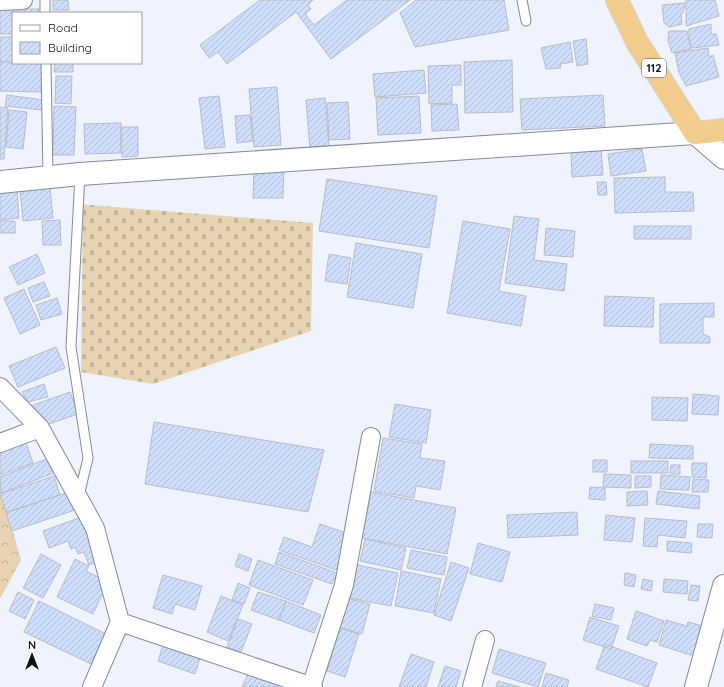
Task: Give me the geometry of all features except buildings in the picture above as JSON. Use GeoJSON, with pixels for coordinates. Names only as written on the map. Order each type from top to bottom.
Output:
{"type":"FeatureCollection","features":[{"type":"Feature","properties":{"kind":"highway","name":"112"},"geometry":{"type":"LineString","coordinates":[[617,0],[637,42],[695,133]]}},
{"type":"Feature","properties":{"kind":"highway"},"geometry":{"type":"LineString","coordinates":[[695,133],[724,130]]}},
{"type":"Feature","properties":{"kind":"street"},"geometry":{"type":"LineString","coordinates":[[0,1],[22,0]]}},
{"type":"Feature","properties":{"kind":"street"},"geometry":{"type":"LineString","coordinates":[[0,182],[48,176],[695,133],[724,158]]}},
{"type":"Feature","properties":{"kind":"street"},"geometry":{"type":"LineString","coordinates":[[0,387],[40,428],[95,528],[120,622],[92,687]]}},
{"type":"Feature","properties":{"kind":"street"},"geometry":{"type":"LineString","coordinates":[[0,443],[40,428]]}},
{"type":"Feature","properties":{"kind":"street"},"geometry":{"type":"LineString","coordinates":[[120,622],[311,687],[344,585],[371,436]]}},
{"type":"Feature","properties":{"kind":"street"},"geometry":{"type":"LineString","coordinates":[[696,687],[723,595]]}},
{"type":"Feature","properties":{"kind":"street"},"geometry":{"type":"LineString","coordinates":[[472,687],[485,640]]}},
{"type":"Feature","properties":{"kind":"lane"},"geometry":{"type":"LineString","coordinates":[[45,0],[45,12]]}},
{"type":"Feature","properties":{"kind":"lane"},"geometry":{"type":"LineString","coordinates":[[522,0],[526,21]]}},
{"type":"Feature","properties":{"kind":"lane"},"geometry":{"type":"LineString","coordinates":[[46,64],[48,176]]}},
{"type":"Feature","properties":{"kind":"lane"},"geometry":{"type":"LineString","coordinates":[[79,498],[88,458],[71,347],[80,174]]}},
{"type":"Feature","properties":{"kind":"green space"},"geometry":{"type":"Polygon","coordinates":[[[78,204],[313,223],[311,331],[153,384],[81,372],[83,206],[78,204]]]}},
{"type":"Feature","properties":{"kind":"green space"},"geometry":{"type":"Polygon","coordinates":[[[0,485],[21,560],[0,599],[0,485]]]}}]}
